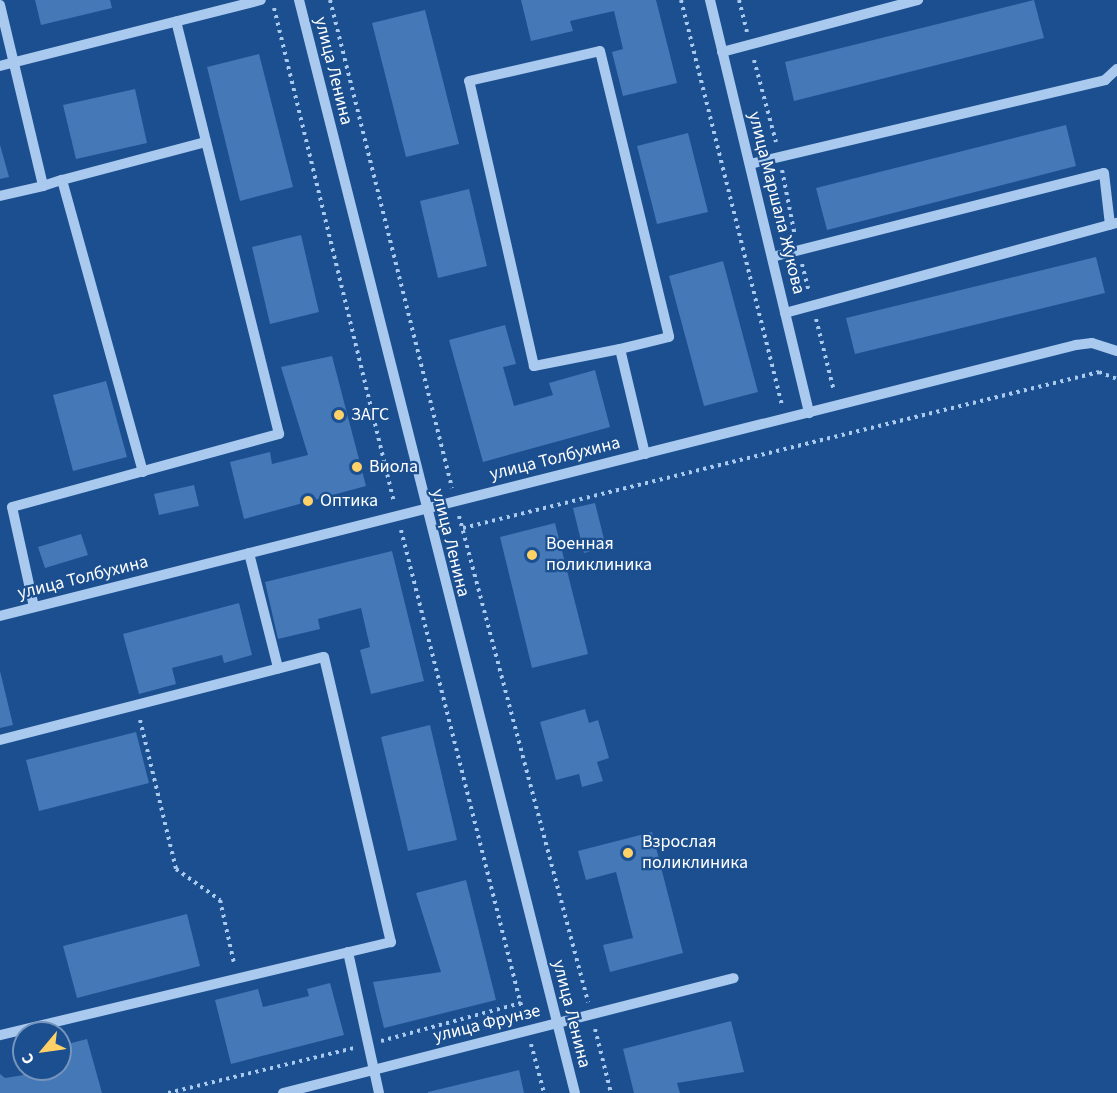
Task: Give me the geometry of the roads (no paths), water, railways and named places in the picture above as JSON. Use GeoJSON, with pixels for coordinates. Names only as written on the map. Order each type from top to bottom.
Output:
{"type":"FeatureCollection","features":[{"type":"Feature","properties":{"kind":"street"},"geometry":{"type":"LineString","coordinates":[[0,66],[261,0]]}},
{"type":"Feature","properties":{"kind":"street","name":"улица Ленина"},"geometry":{"type":"LineString","coordinates":[[299,0],[424,509],[575,1093]]}},
{"type":"Feature","properties":{"kind":"street","name":"улица Маршала Жукова"},"geometry":{"type":"LineString","coordinates":[[710,0],[809,413]]}},
{"type":"Feature","properties":{"kind":"street"},"geometry":{"type":"LineString","coordinates":[[722,52],[918,0]]}},
{"type":"Feature","properties":{"kind":"street"},"geometry":{"type":"LineString","coordinates":[[0,5],[43,186]]}},
{"type":"Feature","properties":{"kind":"street"},"geometry":{"type":"LineString","coordinates":[[34,607],[12,507],[279,434],[176,22]]}},
{"type":"Feature","properties":{"kind":"street"},"geometry":{"type":"LineString","coordinates":[[600,51],[669,337],[620,349],[534,366],[469,81],[600,51]]}},
{"type":"Feature","properties":{"kind":"street"},"geometry":{"type":"LineString","coordinates":[[750,164],[1105,80],[1117,69]]}},
{"type":"Feature","properties":{"kind":"street"},"geometry":{"type":"LineString","coordinates":[[0,196],[206,142]]}},
{"type":"Feature","properties":{"kind":"street"},"geometry":{"type":"LineString","coordinates":[[772,257],[1104,173],[1113,224],[785,313]]}},
{"type":"Feature","properties":{"kind":"street"},"geometry":{"type":"LineString","coordinates":[[62,180],[143,472]]}},
{"type":"Feature","properties":{"kind":"street","name":"улица Толбухина"},"geometry":{"type":"LineString","coordinates":[[0,616],[1076,345],[1092,343],[1117,351]]}},
{"type":"Feature","properties":{"kind":"street"},"geometry":{"type":"LineString","coordinates":[[620,349],[645,454]]}},
{"type":"Feature","properties":{"kind":"street"},"geometry":{"type":"LineString","coordinates":[[249,553],[278,668]]}},
{"type":"Feature","properties":{"kind":"street"},"geometry":{"type":"LineString","coordinates":[[0,740],[324,657],[390,942],[0,1035]]}},
{"type":"Feature","properties":{"kind":"street"},"geometry":{"type":"LineString","coordinates":[[348,952],[379,1093]]}},
{"type":"Feature","properties":{"kind":"street","name":"улица Фрунзе"},"geometry":{"type":"LineString","coordinates":[[284,1093],[734,978]]}},
{"type":"Feature","properties":{"kind":"place","name":"ЗАГС"},"geometry":{"type":"Point","coordinates":[339,415]}},
{"type":"Feature","properties":{"kind":"place","name":"Виола"},"geometry":{"type":"Point","coordinates":[357,467]}},
{"type":"Feature","properties":{"kind":"place","name":"Оптика"},"geometry":{"type":"Point","coordinates":[308,501]}},
{"type":"Feature","properties":{"kind":"place","name":"Военная поликлиника"},"geometry":{"type":"Point","coordinates":[532,555]}},
{"type":"Feature","properties":{"kind":"place","name":"Взрослая поликлиника"},"geometry":{"type":"Point","coordinates":[628,853]}}]}
